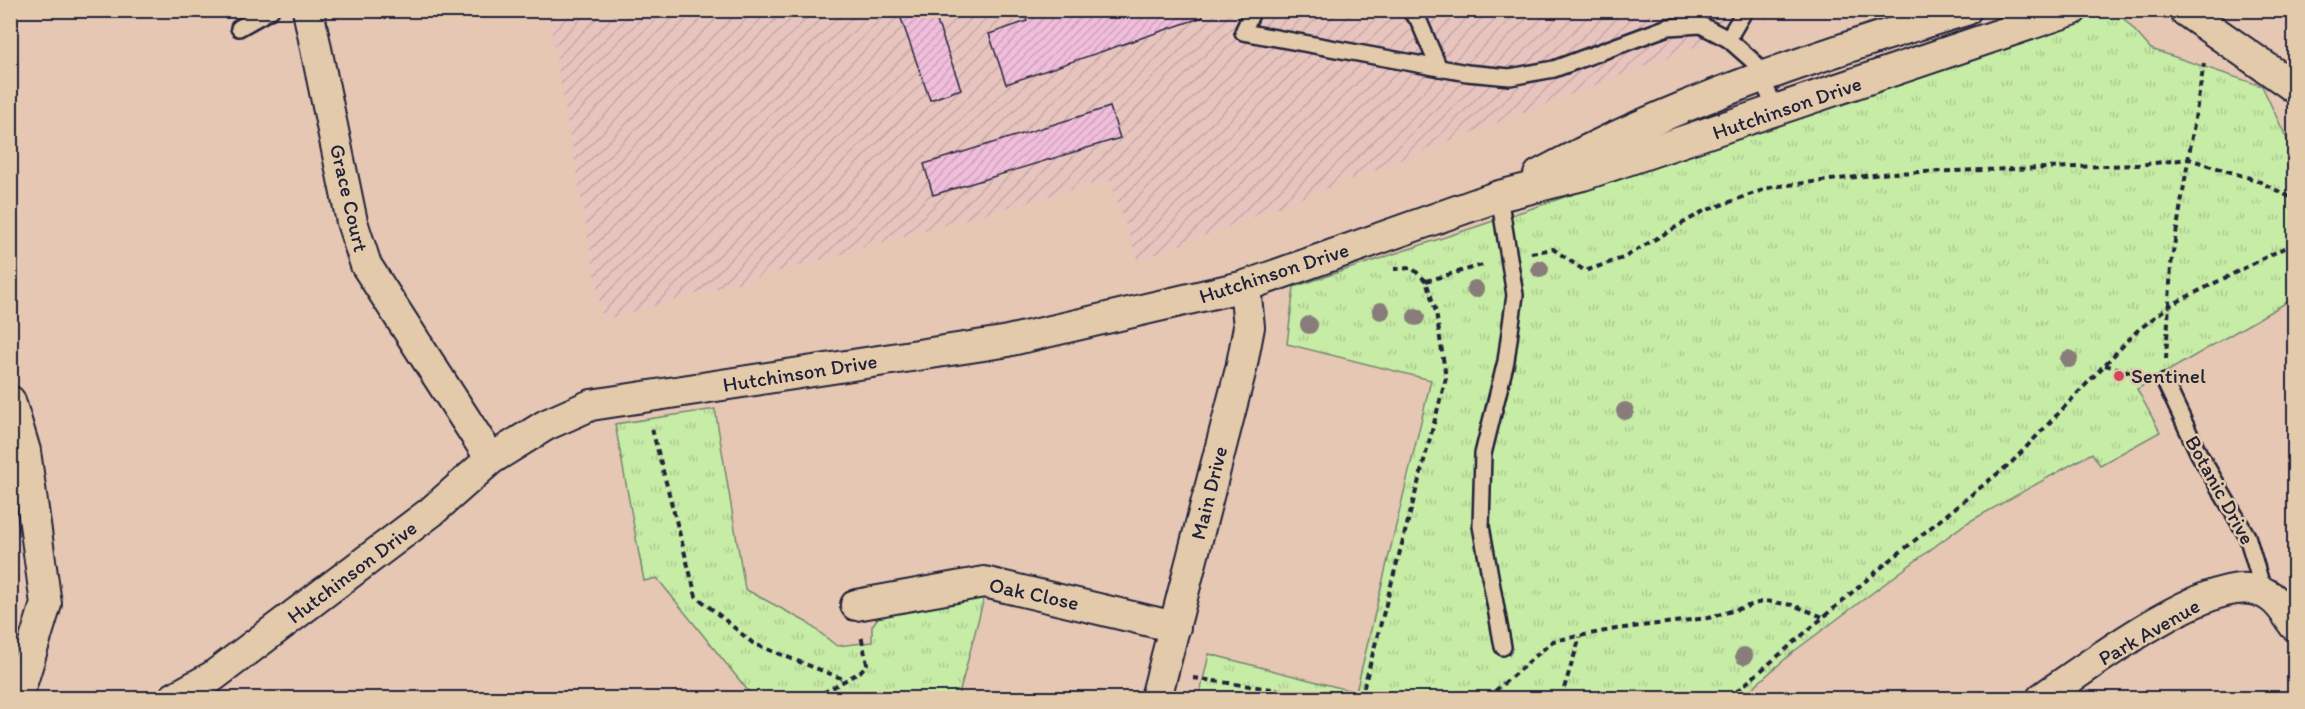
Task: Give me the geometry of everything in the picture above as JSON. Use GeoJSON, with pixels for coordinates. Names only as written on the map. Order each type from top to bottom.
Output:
{"type":"FeatureCollection","features":[{"type":"Feature","properties":{"kind":"street","name":"Grace Court"},"geometry":{"type":"LineString","coordinates":[[308,10],[352,222],[366,265],[491,459]]}},
{"type":"Feature","properties":{"kind":"street","name":"Hutchinson Drive"},"geometry":{"type":"LineString","coordinates":[[1499,196],[1580,153],[1762,78],[1966,10]]}},
{"type":"Feature","properties":{"kind":"street","name":"Hutchinson Drive"},"geometry":{"type":"LineString","coordinates":[[174,699],[212,677],[431,513],[491,459],[546,425],[591,405],[1003,342],[1245,286],[1499,196],[1583,175],[1777,112],[2072,10]]}},
{"type":"Feature","properties":{"kind":"street"},"geometry":{"type":"LineString","coordinates":[[2184,10],[2295,87]]}},
{"type":"Feature","properties":{"kind":"street","name":"Main Drive"},"geometry":{"type":"LineString","coordinates":[[1159,686],[1241,369],[1249,327],[1245,286]]}},
{"type":"Feature","properties":{"kind":"street"},"geometry":{"type":"LineString","coordinates":[[10,400],[25,451],[46,604],[22,693]]}},
{"type":"Feature","properties":{"kind":"street","name":"Oak Close"},"geometry":{"type":"LineString","coordinates":[[856,605],[984,582],[1175,627]]}},
{"type":"Feature","properties":{"kind":"street","name":"Park Avenue"},"geometry":{"type":"LineString","coordinates":[[2042,699],[2106,654],[2193,604],[2230,590],[2250,589],[2264,593]]}},
{"type":"Feature","properties":{"kind":"street"},"geometry":{"type":"LineString","coordinates":[[2264,593],[2276,600],[2295,625]]}},
{"type":"Feature","properties":{"kind":"lane"},"geometry":{"type":"LineString","coordinates":[[239,28],[272,10]]}},
{"type":"Feature","properties":{"kind":"lane"},"geometry":{"type":"LineString","coordinates":[[1253,10],[1243,32],[1439,68],[1510,77],[1554,69],[1668,27],[1701,25],[1728,39],[1754,62],[1777,112]]}},
{"type":"Feature","properties":{"kind":"lane"},"geometry":{"type":"LineString","coordinates":[[1409,10],[1418,19],[1439,68]]}},
{"type":"Feature","properties":{"kind":"lane"},"geometry":{"type":"LineString","coordinates":[[1728,39],[1745,10]]}},
{"type":"Feature","properties":{"kind":"lane"},"geometry":{"type":"LineString","coordinates":[[1499,196],[1515,295],[1506,361],[1483,454],[1481,526],[1503,647]]}},
{"type":"Feature","properties":{"kind":"lane","name":"Botanic Drive"},"geometry":{"type":"LineString","coordinates":[[2165,382],[2199,454],[2247,536],[2264,593]]}},
{"type":"Feature","properties":{"kind":"path"},"geometry":{"type":"LineString","coordinates":[[2105,365],[2165,382],[2171,266],[2204,63]]}},
{"type":"Feature","properties":{"kind":"path"},"geometry":{"type":"LineString","coordinates":[[1426,281],[1508,258],[1553,249],[1586,271],[1623,258],[1702,212],[1771,187],[1890,173],[2137,165],[2189,159],[2256,180],[2295,199]]}},
{"type":"Feature","properties":{"kind":"path"},"geometry":{"type":"LineString","coordinates":[[1729,699],[1823,617],[2012,462],[2137,331],[2169,306],[2295,243]]}},
{"type":"Feature","properties":{"kind":"path"},"geometry":{"type":"LineString","coordinates":[[1361,699],[1446,378],[1436,312],[1426,281],[1412,268],[1391,269]]}},
{"type":"Feature","properties":{"kind":"path"},"geometry":{"type":"LineString","coordinates":[[643,397],[696,596],[754,644],[846,680]]}},
{"type":"Feature","properties":{"kind":"path"},"geometry":{"type":"LineString","coordinates":[[1487,699],[1553,640],[1616,629],[1708,618],[1764,601],[1793,605],[1823,617]]}},
{"type":"Feature","properties":{"kind":"path"},"geometry":{"type":"LineString","coordinates":[[814,699],[867,664],[856,605]]}},
{"type":"Feature","properties":{"kind":"path"},"geometry":{"type":"LineString","coordinates":[[1561,699],[1580,637]]}},
{"type":"Feature","properties":{"kind":"path"},"geometry":{"type":"LineString","coordinates":[[1159,686],[1335,699]]}},
{"type":"Feature","properties":{"kind":"shaded area"},"geometry":{"type":"Polygon","coordinates":[[[548,11],[1787,11],[1138,261],[1110,179],[603,320],[548,11]]]}},
{"type":"Feature","properties":{"kind":"green space"},"geometry":{"type":"Polygon","coordinates":[[[2100,11],[2117,11],[2151,49],[2262,86],[2294,154],[2294,298],[2137,389],[2160,432],[2100,465],[2092,453],[1965,524],[1793,652],[1741,698],[1199,698],[1209,654],[1356,692],[1431,380],[1287,344],[1294,287],[1530,209],[2100,11]]]}},
{"type":"Feature","properties":{"kind":"green space"},"geometry":{"type":"Polygon","coordinates":[[[715,409],[745,589],[806,622],[837,646],[872,642],[872,626],[880,615],[985,594],[958,698],[747,698],[749,692],[657,578],[644,581],[615,424],[715,409]]]}},
{"type":"Feature","properties":{"kind":"building"},"geometry":{"type":"Polygon","coordinates":[[[898,10],[933,10],[961,89],[930,100],[898,10]]]}},
{"type":"Feature","properties":{"kind":"building"},"geometry":{"type":"Polygon","coordinates":[[[1023,10],[1200,10],[1203,17],[1006,84],[989,34],[1027,21],[1023,10]]]}},
{"type":"Feature","properties":{"kind":"building"},"geometry":{"type":"Polygon","coordinates":[[[1110,107],[1120,138],[933,195],[924,164],[1110,107]]]}},
{"type":"Feature","properties":{"kind":"place","name":"Sentinel"},"geometry":{"type":"Point","coordinates":[2119,376]}}]}
